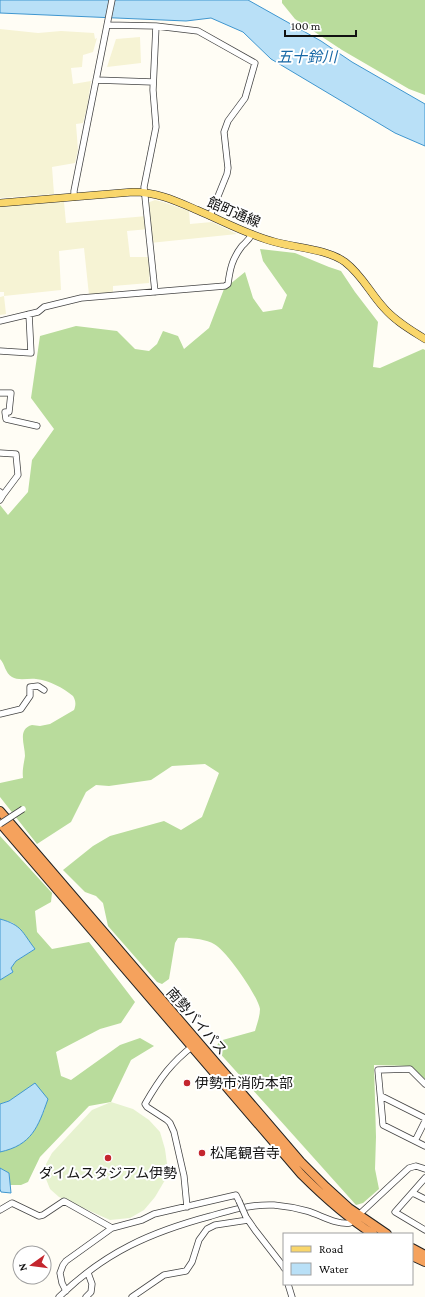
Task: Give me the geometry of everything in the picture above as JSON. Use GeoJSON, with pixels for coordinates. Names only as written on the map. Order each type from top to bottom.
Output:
{"type":"FeatureCollection","features":[{"type":"Feature","properties":{"kind":"highway","name":"南勢バイパス"},"geometry":{"type":"LineString","coordinates":[[0,811],[302,1174],[319,1192],[355,1218],[372,1233]]}},
{"type":"Feature","properties":{"kind":"highway","name":"南勢バイパス"},"geometry":{"type":"LineString","coordinates":[[0,824],[195,1044]]}},
{"type":"Feature","properties":{"kind":"highway","name":"南勢バイパス"},"geometry":{"type":"LineString","coordinates":[[355,1218],[385,1233]]}},
{"type":"Feature","properties":{"kind":"highway"},"geometry":{"type":"LineString","coordinates":[[413,1249],[425,1255]]}},
{"type":"Feature","properties":{"kind":"highway"},"geometry":{"type":"LineString","coordinates":[[413,1256],[425,1262]]}},
{"type":"Feature","properties":{"kind":"main road","name":"館町通線"},"geometry":{"type":"LineString","coordinates":[[0,203],[144,192],[172,199],[252,234],[277,242],[319,252],[343,261],[360,276],[384,310],[425,339]]}},
{"type":"Feature","properties":{"kind":"street"},"geometry":{"type":"LineString","coordinates":[[74,197],[112,0]]}},
{"type":"Feature","properties":{"kind":"street"},"geometry":{"type":"LineString","coordinates":[[107,22],[198,31],[255,63],[246,98],[228,121],[224,132],[228,168],[210,216]]}},
{"type":"Feature","properties":{"kind":"street"},"geometry":{"type":"LineString","coordinates":[[155,292],[144,187],[156,127],[154,82],[156,26]]}},
{"type":"Feature","properties":{"kind":"street"},"geometry":{"type":"LineString","coordinates":[[96,80],[154,82]]}},
{"type":"Feature","properties":{"kind":"street"},"geometry":{"type":"LineString","coordinates":[[0,321],[38,312],[44,307],[81,298],[228,284],[231,264],[242,246],[252,234]]}},
{"type":"Feature","properties":{"kind":"street"},"geometry":{"type":"LineString","coordinates":[[0,351],[31,353],[29,314]]}},
{"type":"Feature","properties":{"kind":"street"},"geometry":{"type":"LineString","coordinates":[[0,393],[11,393],[9,412],[5,412],[6,419],[37,426]]}},
{"type":"Feature","properties":{"kind":"street"},"geometry":{"type":"LineString","coordinates":[[0,453],[16,454],[18,476],[1,496]]}},
{"type":"Feature","properties":{"kind":"street"},"geometry":{"type":"LineString","coordinates":[[0,714],[22,710],[30,696],[30,687],[38,686],[44,690]]}},
{"type":"Feature","properties":{"kind":"street"},"geometry":{"type":"LineString","coordinates":[[0,824],[23,809]]}},
{"type":"Feature","properties":{"kind":"street"},"geometry":{"type":"LineString","coordinates":[[187,1207],[184,1176],[172,1126],[167,1120],[147,1107],[145,1104],[162,1076],[175,1060],[195,1044]]}},
{"type":"Feature","properties":{"kind":"street"},"geometry":{"type":"LineString","coordinates":[[425,1084],[410,1069],[378,1070],[383,1125],[425,1146]]}},
{"type":"Feature","properties":{"kind":"street"},"geometry":{"type":"LineString","coordinates":[[380,1096],[425,1119],[415,1141]]}},
{"type":"Feature","properties":{"kind":"street"},"geometry":{"type":"LineString","coordinates":[[60,1297],[98,1264],[132,1244],[183,1224],[246,1207],[260,1205],[291,1207],[308,1211],[340,1223],[350,1223],[409,1168],[416,1166],[425,1169]]}},
{"type":"Feature","properties":{"kind":"street"},"geometry":{"type":"LineString","coordinates":[[425,1178],[395,1212],[425,1230]]}},
{"type":"Feature","properties":{"kind":"street"},"geometry":{"type":"LineString","coordinates":[[413,1192],[425,1199]]}},
{"type":"Feature","properties":{"kind":"street"},"geometry":{"type":"LineString","coordinates":[[66,1291],[60,1278],[63,1265],[69,1258],[112,1228],[142,1220],[154,1214],[236,1195],[247,1218],[283,1267]]}},
{"type":"Feature","properties":{"kind":"street"},"geometry":{"type":"LineString","coordinates":[[0,1210],[12,1203],[39,1216],[43,1215],[64,1201],[112,1228]]}},
{"type":"Feature","properties":{"kind":"street"},"geometry":{"type":"LineString","coordinates":[[132,1297],[164,1275],[186,1271],[192,1262],[199,1240],[207,1229],[247,1218]]}},
{"type":"Feature","properties":{"kind":"street"},"geometry":{"type":"LineString","coordinates":[[86,1297],[91,1292],[91,1278],[88,1273]]}},
{"type":"Feature","properties":{"kind":"street"},"geometry":{"type":"LineString","coordinates":[[288,1285],[292,1297]]}},
{"type":"Feature","properties":{"kind":"shaded area"},"geometry":{"type":"Polygon","coordinates":[[[0,29],[38,33],[61,31],[94,33],[95,39],[97,38],[93,52],[83,55],[82,67],[71,68],[73,84],[91,81],[83,123],[76,124],[78,150],[75,163],[52,167],[54,194],[0,198],[0,29]]]}},
{"type":"Feature","properties":{"kind":"shaded area"},"geometry":{"type":"Polygon","coordinates":[[[140,37],[141,63],[107,67],[116,39],[140,37]]]}},
{"type":"Feature","properties":{"kind":"shaded area"},"geometry":{"type":"Polygon","coordinates":[[[155,200],[189,211],[190,224],[212,222],[237,234],[150,243],[149,229],[127,231],[130,257],[151,257],[149,283],[113,286],[113,292],[89,295],[84,248],[59,251],[61,290],[4,296],[4,292],[0,292],[0,206],[64,202],[66,223],[147,216],[147,203],[155,200]]]}},
{"type":"Feature","properties":{"kind":"shaded area"},"geometry":{"type":"Polygon","coordinates":[[[4,296],[6,314],[0,315],[0,297],[4,296]]]}},
{"type":"Feature","properties":{"kind":"green space"},"geometry":{"type":"Polygon","coordinates":[[[282,0],[425,0],[425,95],[409,89],[342,50],[295,19],[282,3],[282,0]]]}},
{"type":"Feature","properties":{"kind":"green space"},"geometry":{"type":"Polygon","coordinates":[[[260,249],[295,253],[341,271],[378,322],[373,367],[380,368],[423,349],[425,350],[425,1079],[410,1066],[374,1065],[376,1137],[375,1169],[379,1189],[363,1203],[356,1205],[216,1049],[219,1041],[255,1031],[260,1012],[254,994],[226,955],[211,942],[178,938],[175,943],[169,979],[162,984],[157,982],[108,926],[103,903],[96,896],[85,892],[63,870],[93,846],[110,836],[164,821],[181,830],[202,817],[219,773],[205,764],[172,766],[151,780],[109,786],[96,785],[86,792],[71,822],[37,844],[0,797],[0,783],[23,778],[25,756],[23,734],[27,727],[32,725],[40,726],[50,724],[74,710],[75,705],[73,696],[51,683],[41,680],[17,679],[12,677],[0,659],[0,505],[8,515],[28,492],[32,460],[54,429],[31,398],[40,336],[76,326],[117,331],[135,349],[149,351],[157,344],[163,331],[178,336],[184,349],[209,328],[224,289],[245,272],[253,298],[263,312],[282,309],[287,295],[263,261],[260,249]]]}},
{"type":"Feature","properties":{"kind":"green space"},"geometry":{"type":"Polygon","coordinates":[[[0,836],[52,893],[51,902],[35,911],[37,932],[52,949],[89,942],[135,1002],[121,1023],[100,1029],[56,1052],[61,1076],[71,1080],[120,1045],[140,1038],[154,1046],[131,1060],[111,1102],[89,1106],[40,1157],[28,1182],[21,1185],[9,1185],[9,1173],[0,1168],[0,1152],[34,1131],[45,1109],[23,1092],[9,1101],[0,1104],[0,980],[13,972],[11,968],[16,961],[35,949],[13,923],[0,919],[0,836]]]}},
{"type":"Feature","properties":{"kind":"green space","name":"ダイムスタジアム伊勢"},"geometry":{"type":"Polygon","coordinates":[[[111,1102],[133,1109],[149,1120],[160,1132],[165,1149],[167,1164],[165,1180],[155,1197],[144,1210],[130,1218],[110,1220],[59,1197],[50,1189],[46,1179],[46,1164],[52,1153],[92,1110],[111,1102]]]}},
{"type":"Feature","properties":{"kind":"water","name":"五十鈴川"},"geometry":{"type":"Polygon","coordinates":[[[0,0],[248,0],[321,41],[352,62],[425,104],[425,146],[395,133],[271,59],[243,32],[211,18],[186,21],[0,13],[0,0]]]}},
{"type":"Feature","properties":{"kind":"water"},"geometry":{"type":"Polygon","coordinates":[[[0,919],[13,924],[21,930],[35,949],[16,961],[11,968],[13,972],[0,980],[0,919]]]}},
{"type":"Feature","properties":{"kind":"water"},"geometry":{"type":"Polygon","coordinates":[[[35,1083],[48,1099],[37,1126],[27,1140],[20,1145],[0,1152],[0,1104],[9,1101],[35,1083]]]}},
{"type":"Feature","properties":{"kind":"water"},"geometry":{"type":"Polygon","coordinates":[[[0,1168],[9,1173],[11,1193],[1,1192],[0,1168]]]}},
{"type":"Feature","properties":{"kind":"place","name":"伊勢市消防本部"},"geometry":{"type":"Point","coordinates":[187,1083]}},
{"type":"Feature","properties":{"kind":"place","name":"松尾観音寺"},"geometry":{"type":"Point","coordinates":[202,1153]}},
{"type":"Feature","properties":{"kind":"place","name":"ダイムスタジアム伊勢"},"geometry":{"type":"Point","coordinates":[108,1158]}}]}
